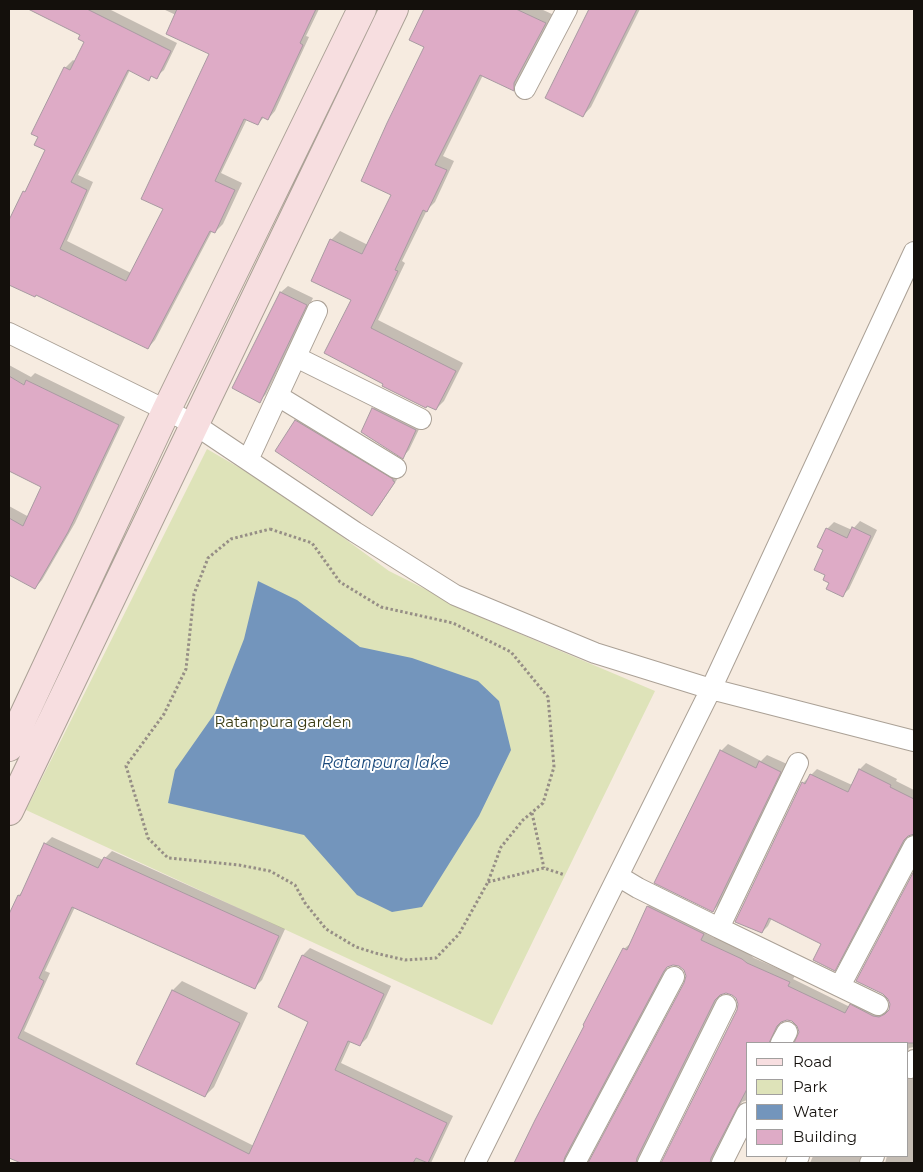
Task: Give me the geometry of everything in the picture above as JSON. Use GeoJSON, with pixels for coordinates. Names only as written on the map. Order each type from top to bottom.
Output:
{"type":"FeatureCollection","features":[{"type":"Feature","properties":{"kind":"street"},"geometry":{"type":"LineString","coordinates":[[9,747],[166,411],[362,9]]}},
{"type":"Feature","properties":{"kind":"street"},"geometry":{"type":"LineString","coordinates":[[9,811],[394,9]]}},
{"type":"Feature","properties":{"kind":"street"},"geometry":{"type":"LineString","coordinates":[[525,89],[563,10]]}},
{"type":"Feature","properties":{"kind":"street"},"geometry":{"type":"LineString","coordinates":[[477,1163],[711,689],[914,252]]}},
{"type":"Feature","properties":{"kind":"street"},"geometry":{"type":"LineString","coordinates":[[248,460],[316,311]]}},
{"type":"Feature","properties":{"kind":"street"},"geometry":{"type":"LineString","coordinates":[[9,333],[194,424],[355,532],[455,595],[595,653],[711,689],[914,740]]}},
{"type":"Feature","properties":{"kind":"street"},"geometry":{"type":"LineString","coordinates":[[296,358],[421,419]]}},
{"type":"Feature","properties":{"kind":"street"},"geometry":{"type":"LineString","coordinates":[[278,396],[396,468]]}},
{"type":"Feature","properties":{"kind":"street"},"geometry":{"type":"LineString","coordinates":[[719,928],[798,763]]}},
{"type":"Feature","properties":{"kind":"street"},"geometry":{"type":"LineString","coordinates":[[840,986],[914,846]]}},
{"type":"Feature","properties":{"kind":"street"},"geometry":{"type":"LineString","coordinates":[[618,876],[638,888],[878,1005]]}},
{"type":"Feature","properties":{"kind":"street"},"geometry":{"type":"LineString","coordinates":[[575,1163],[674,977]]}},
{"type":"Feature","properties":{"kind":"street"},"geometry":{"type":"LineString","coordinates":[[648,1163],[726,1005]]}},
{"type":"Feature","properties":{"kind":"street"},"geometry":{"type":"LineString","coordinates":[[722,1163],[746,1115]]}},
{"type":"Feature","properties":{"kind":"path"},"geometry":{"type":"LineString","coordinates":[[270,529],[312,543],[340,582],[381,606],[452,623],[511,652],[548,698],[554,767],[543,803],[532,812],[501,847],[488,882],[459,934],[436,958],[405,960],[356,947],[326,929],[305,903],[295,885],[270,871],[239,865],[168,858],[148,838],[126,766],[164,714],[186,669],[194,594],[208,558],[231,539],[270,529]]}},
{"type":"Feature","properties":{"kind":"path"},"geometry":{"type":"LineString","coordinates":[[532,812],[544,868]]}},
{"type":"Feature","properties":{"kind":"path"},"geometry":{"type":"LineString","coordinates":[[488,882],[544,868],[565,875]]}},
{"type":"Feature","properties":{"kind":"green space","name":"Ratanpura garden"},"geometry":{"type":"Polygon","coordinates":[[[207,449],[278,490],[389,571],[487,620],[655,691],[492,1025],[26,810],[207,449]]]}},
{"type":"Feature","properties":{"kind":"water","name":"Ratanpura lake"},"geometry":{"type":"Polygon","coordinates":[[[258,581],[297,600],[360,647],[412,658],[478,681],[499,701],[511,750],[479,816],[422,907],[392,912],[357,895],[304,835],[168,803],[175,770],[215,713],[244,639],[258,581]]]}},
{"type":"Feature","properties":{"kind":"building"},"geometry":{"type":"Polygon","coordinates":[[[28,9],[87,9],[171,51],[157,79],[151,76],[149,81],[128,70],[71,182],[87,190],[60,249],[126,281],[163,209],[141,199],[209,54],[166,34],[177,9],[316,9],[300,43],[303,45],[268,120],[262,117],[258,125],[244,119],[215,181],[235,190],[215,233],[210,231],[148,349],[36,295],[35,297],[9,285],[9,220],[45,150],[34,145],[38,137],[31,134],[64,67],[70,70],[84,42],[78,39],[80,35],[28,9]]]}},
{"type":"Feature","properties":{"kind":"building"},"geometry":{"type":"Polygon","coordinates":[[[424,9],[516,9],[546,23],[514,83],[514,91],[480,75],[435,165],[447,170],[427,212],[423,210],[395,270],[398,271],[371,328],[456,371],[436,410],[427,406],[426,408],[382,386],[383,384],[324,353],[351,300],[311,281],[330,239],[362,254],[391,195],[361,181],[424,47],[409,40],[424,9]]]}},
{"type":"Feature","properties":{"kind":"building"},"geometry":{"type":"Polygon","coordinates":[[[589,9],[637,9],[583,117],[545,98],[589,9]]]}},
{"type":"Feature","properties":{"kind":"building"},"geometry":{"type":"Polygon","coordinates":[[[280,292],[307,305],[260,403],[232,388],[280,292]]]}},
{"type":"Feature","properties":{"kind":"building"},"geometry":{"type":"Polygon","coordinates":[[[9,376],[24,385],[26,380],[119,425],[68,532],[35,589],[9,575],[9,518],[23,526],[41,487],[9,471],[9,376]]]}},
{"type":"Feature","properties":{"kind":"building"},"geometry":{"type":"Polygon","coordinates":[[[372,408],[416,430],[403,459],[361,432],[372,408]]]}},
{"type":"Feature","properties":{"kind":"building"},"geometry":{"type":"Polygon","coordinates":[[[295,420],[393,479],[395,482],[372,516],[275,451],[295,420]]]}},
{"type":"Feature","properties":{"kind":"building"},"geometry":{"type":"Polygon","coordinates":[[[852,527],[871,536],[843,597],[826,589],[829,583],[823,580],[825,575],[814,570],[823,550],[817,547],[826,528],[847,538],[852,527]]]}},
{"type":"Feature","properties":{"kind":"building"},"geometry":{"type":"Polygon","coordinates":[[[720,750],[756,768],[759,761],[781,772],[713,912],[654,883],[720,750]]]}},
{"type":"Feature","properties":{"kind":"building"},"geometry":{"type":"Polygon","coordinates":[[[859,769],[914,799],[914,834],[904,840],[835,971],[813,960],[821,944],[769,918],[762,933],[735,922],[802,782],[805,784],[810,774],[848,792],[859,769]]]}},
{"type":"Feature","properties":{"kind":"building"},"geometry":{"type":"Polygon","coordinates":[[[44,843],[98,868],[104,857],[279,936],[255,989],[72,907],[39,978],[44,981],[18,1038],[249,1154],[308,1022],[278,1007],[302,955],[384,994],[360,1046],[348,1041],[335,1070],[447,1123],[428,1163],[416,1158],[413,1163],[21,1163],[9,1158],[9,914],[18,895],[20,896],[44,843]]]}},
{"type":"Feature","properties":{"kind":"building"},"geometry":{"type":"Polygon","coordinates":[[[914,871],[914,1043],[794,1042],[799,1032],[797,1026],[792,1021],[781,1022],[769,1042],[746,1042],[746,1091],[710,1163],[661,1163],[737,1010],[736,998],[726,993],[720,995],[715,1000],[636,1163],[588,1163],[684,983],[686,976],[684,970],[679,966],[673,965],[667,967],[664,971],[563,1163],[514,1163],[623,948],[627,950],[647,906],[704,934],[701,940],[790,982],[788,986],[845,1013],[850,1004],[873,1016],[879,1017],[889,1010],[890,1004],[883,994],[856,981],[914,871]]]}},
{"type":"Feature","properties":{"kind":"building"},"geometry":{"type":"Polygon","coordinates":[[[172,990],[240,1023],[205,1097],[136,1064],[172,990]]]}}]}
